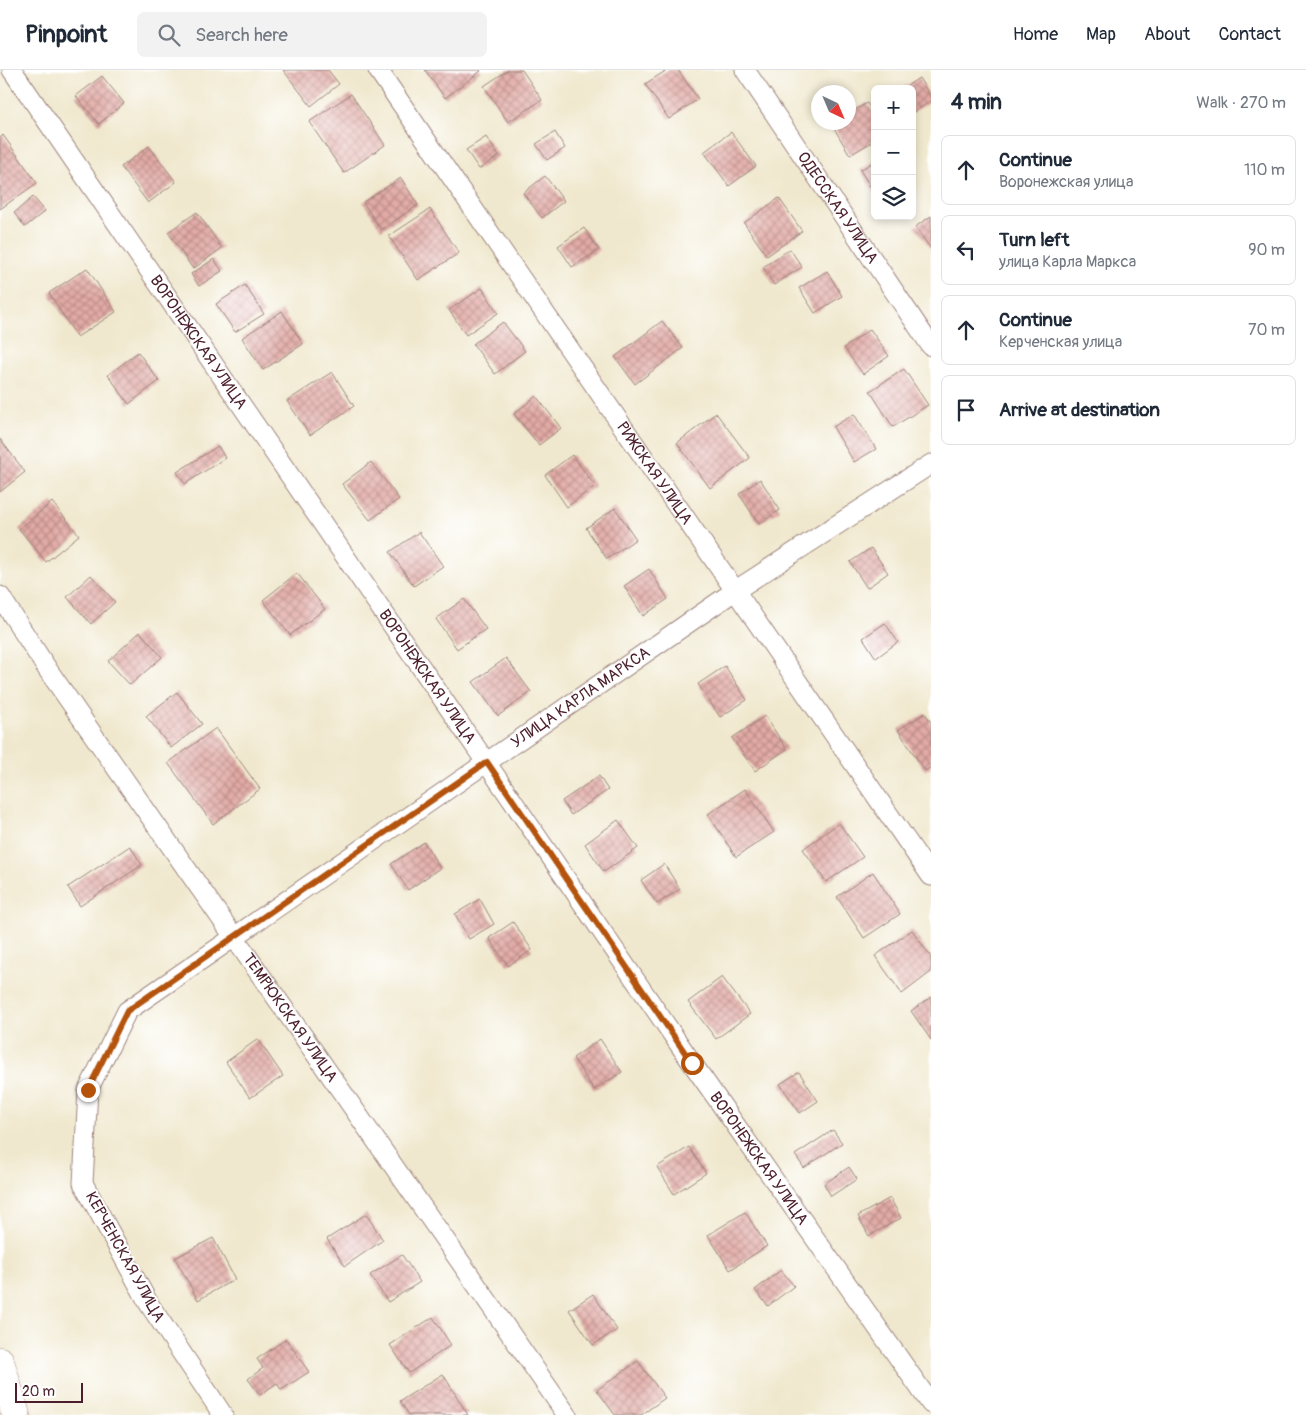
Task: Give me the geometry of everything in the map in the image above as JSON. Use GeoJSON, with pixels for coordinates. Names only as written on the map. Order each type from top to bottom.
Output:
{"type":"FeatureCollection","features":[{"type":"Feature","properties":{"kind":"highway"},"geometry":{"type":"LineString","coordinates":[[0,1361],[16,1415]]}},
{"type":"Feature","properties":{"kind":"street","name":"ВОРОНЕЖСКАЯ УЛИЦА"},"geometry":{"type":"LineString","coordinates":[[12,70],[692,1063],[931,1404]]}},
{"type":"Feature","properties":{"kind":"street","name":"РИЖСКАЯ УЛИЦА"},"geometry":{"type":"LineString","coordinates":[[378,70],[931,876]]}},
{"type":"Feature","properties":{"kind":"street","name":"ОДЕССКАЯ УЛИЦА"},"geometry":{"type":"LineString","coordinates":[[744,70],[931,346]]}},
{"type":"Feature","properties":{"kind":"street","name":"УЛИЦА КАРЛА МАРКСА"},"geometry":{"type":"LineString","coordinates":[[235,938],[736,590],[931,464]]}},
{"type":"Feature","properties":{"kind":"street","name":"ТЕМРЮКСКАЯ УЛИЦА"},"geometry":{"type":"LineString","coordinates":[[0,596],[48,670],[566,1415]]}},
{"type":"Feature","properties":{"kind":"street","name":"КЕРЧЕНСКАЯ УЛИЦА"},"geometry":{"type":"LineString","coordinates":[[223,1415],[149,1304],[84,1183],[88,1090],[127,1011],[235,938]]}},
{"type":"Feature","properties":{"kind":"building"},"geometry":{"type":"Polygon","coordinates":[[[283,70],[328,70],[339,84],[311,106],[283,70]]]}},
{"type":"Feature","properties":{"kind":"building"},"geometry":{"type":"Polygon","coordinates":[[[425,70],[480,70],[481,71],[445,98],[425,70]]]}},
{"type":"Feature","properties":{"kind":"building"},"geometry":{"type":"Polygon","coordinates":[[[508,70],[522,70],[542,100],[508,122],[484,86],[508,70]]]}},
{"type":"Feature","properties":{"kind":"building"},"geometry":{"type":"Polygon","coordinates":[[[667,70],[678,70],[698,99],[669,119],[645,84],[667,70]]]}},
{"type":"Feature","properties":{"kind":"building"},"geometry":{"type":"Polygon","coordinates":[[[102,76],[124,103],[99,124],[76,96],[102,76]]]}},
{"type":"Feature","properties":{"kind":"building"},"geometry":{"type":"Polygon","coordinates":[[[919,78],[931,97],[931,101],[916,110],[916,85],[908,85],[919,78]]]}},
{"type":"Feature","properties":{"kind":"building"},"geometry":{"type":"Polygon","coordinates":[[[351,94],[385,145],[344,173],[309,122],[351,94]]]}},
{"type":"Feature","properties":{"kind":"building"},"geometry":{"type":"Polygon","coordinates":[[[867,103],[871,109],[871,142],[850,155],[835,130],[856,130],[856,109],[867,103]]]}},
{"type":"Feature","properties":{"kind":"building"},"geometry":{"type":"Polygon","coordinates":[[[555,132],[565,148],[547,160],[536,144],[555,132]]]}},
{"type":"Feature","properties":{"kind":"building"},"geometry":{"type":"Polygon","coordinates":[[[731,132],[756,166],[729,186],[704,152],[731,132]]]}},
{"type":"Feature","properties":{"kind":"building"},"geometry":{"type":"Polygon","coordinates":[[[3,135],[37,183],[0,209],[0,138],[3,135]]]}},
{"type":"Feature","properties":{"kind":"building"},"geometry":{"type":"Polygon","coordinates":[[[486,137],[499,156],[479,169],[466,150],[486,137]]]}},
{"type":"Feature","properties":{"kind":"building"},"geometry":{"type":"Polygon","coordinates":[[[149,146],[176,182],[148,203],[121,167],[149,146]]]}},
{"type":"Feature","properties":{"kind":"building"},"geometry":{"type":"Polygon","coordinates":[[[871,163],[871,188],[860,170],[871,163]]]}},
{"type":"Feature","properties":{"kind":"building"},"geometry":{"type":"Polygon","coordinates":[[[545,176],[564,201],[542,218],[523,193],[545,176]]]}},
{"type":"Feature","properties":{"kind":"building"},"geometry":{"type":"Polygon","coordinates":[[[401,178],[418,205],[381,230],[363,202],[401,178]]]}},
{"type":"Feature","properties":{"kind":"building"},"geometry":{"type":"Polygon","coordinates":[[[33,197],[45,211],[25,227],[14,213],[33,197]]]}},
{"type":"Feature","properties":{"kind":"building"},"geometry":{"type":"Polygon","coordinates":[[[779,198],[802,231],[767,256],[744,223],[779,198]]]}},
{"type":"Feature","properties":{"kind":"building"},"geometry":{"type":"Polygon","coordinates":[[[430,209],[459,253],[418,280],[389,236],[430,209]]]}},
{"type":"Feature","properties":{"kind":"building"},"geometry":{"type":"Polygon","coordinates":[[[197,212],[222,248],[193,269],[168,232],[197,212]]]}},
{"type":"Feature","properties":{"kind":"building"},"geometry":{"type":"Polygon","coordinates":[[[931,216],[931,249],[915,227],[931,216]]]}},
{"type":"Feature","properties":{"kind":"building"},"geometry":{"type":"Polygon","coordinates":[[[584,228],[599,250],[572,267],[558,246],[584,228]]]}},
{"type":"Feature","properties":{"kind":"building"},"geometry":{"type":"Polygon","coordinates":[[[790,249],[802,267],[774,285],[763,267],[790,249]]]}},
{"type":"Feature","properties":{"kind":"building"},"geometry":{"type":"Polygon","coordinates":[[[214,259],[222,271],[199,286],[191,274],[214,259]]]}},
{"type":"Feature","properties":{"kind":"building"},"geometry":{"type":"Polygon","coordinates":[[[87,268],[116,312],[77,337],[49,293],[87,268]]]}},
{"type":"Feature","properties":{"kind":"building"},"geometry":{"type":"Polygon","coordinates":[[[827,271],[842,296],[815,313],[799,288],[827,271]]]}},
{"type":"Feature","properties":{"kind":"building"},"geometry":{"type":"Polygon","coordinates":[[[245,285],[264,314],[235,332],[216,304],[245,285]]]}},
{"type":"Feature","properties":{"kind":"building"},"geometry":{"type":"Polygon","coordinates":[[[482,288],[498,313],[466,335],[449,310],[482,288]]]}},
{"type":"Feature","properties":{"kind":"building"},"geometry":{"type":"Polygon","coordinates":[[[282,311],[303,344],[263,370],[242,338],[282,311]]]}},
{"type":"Feature","properties":{"kind":"building"},"geometry":{"type":"Polygon","coordinates":[[[662,321],[683,348],[635,384],[615,357],[662,321]]]}},
{"type":"Feature","properties":{"kind":"building"},"geometry":{"type":"Polygon","coordinates":[[[503,322],[525,351],[495,374],[473,344],[503,322]]]}},
{"type":"Feature","properties":{"kind":"building"},"geometry":{"type":"Polygon","coordinates":[[[870,329],[889,356],[863,374],[844,348],[870,329]]]}},
{"type":"Feature","properties":{"kind":"building"},"geometry":{"type":"Polygon","coordinates":[[[138,352],[159,381],[129,404],[108,375],[138,352]]]}},
{"type":"Feature","properties":{"kind":"building"},"geometry":{"type":"Polygon","coordinates":[[[904,369],[928,405],[893,427],[870,391],[904,369]]]}},
{"type":"Feature","properties":{"kind":"building"},"geometry":{"type":"Polygon","coordinates":[[[332,372],[354,406],[310,435],[287,401],[332,372]]]}},
{"type":"Feature","properties":{"kind":"building"},"geometry":{"type":"Polygon","coordinates":[[[536,396],[561,428],[539,445],[514,414],[536,396]]]}},
{"type":"Feature","properties":{"kind":"building"},"geometry":{"type":"Polygon","coordinates":[[[716,413],[750,458],[710,488],[677,443],[716,413]]]}},
{"type":"Feature","properties":{"kind":"building"},"geometry":{"type":"Polygon","coordinates":[[[854,414],[876,449],[854,462],[833,427],[854,414]]]}},
{"type":"Feature","properties":{"kind":"building"},"geometry":{"type":"Polygon","coordinates":[[[0,439],[25,472],[0,492],[0,439]]]}},
{"type":"Feature","properties":{"kind":"building"},"geometry":{"type":"Polygon","coordinates":[[[218,446],[225,458],[185,484],[177,472],[218,446]]]}},
{"type":"Feature","properties":{"kind":"building"},"geometry":{"type":"Polygon","coordinates":[[[572,455],[595,486],[567,507],[545,475],[572,455]]]}},
{"type":"Feature","properties":{"kind":"building"},"geometry":{"type":"Polygon","coordinates":[[[371,462],[399,499],[370,520],[342,484],[371,462]]]}},
{"type":"Feature","properties":{"kind":"building"},"geometry":{"type":"Polygon","coordinates":[[[760,479],[780,510],[759,524],[739,494],[760,479]]]}},
{"type":"Feature","properties":{"kind":"building"},"geometry":{"type":"Polygon","coordinates":[[[52,502],[79,535],[46,562],[19,529],[52,502]]]}},
{"type":"Feature","properties":{"kind":"building"},"geometry":{"type":"Polygon","coordinates":[[[615,508],[636,539],[607,559],[586,528],[615,508]]]}},
{"type":"Feature","properties":{"kind":"building"},"geometry":{"type":"Polygon","coordinates":[[[419,532],[443,566],[414,586],[390,552],[419,532]]]}},
{"type":"Feature","properties":{"kind":"building"},"geometry":{"type":"Polygon","coordinates":[[[871,548],[888,573],[867,588],[850,562],[871,548]]]}},
{"type":"Feature","properties":{"kind":"building"},"geometry":{"type":"Polygon","coordinates":[[[649,569],[668,599],[643,616],[624,586],[649,569]]]}},
{"type":"Feature","properties":{"kind":"building"},"geometry":{"type":"Polygon","coordinates":[[[297,573],[325,609],[290,635],[263,600],[297,573]]]}},
{"type":"Feature","properties":{"kind":"building"},"geometry":{"type":"Polygon","coordinates":[[[91,575],[115,602],[91,624],[67,597],[91,575]]]}},
{"type":"Feature","properties":{"kind":"building"},"geometry":{"type":"Polygon","coordinates":[[[464,599],[486,629],[457,649],[436,619],[464,599]]]}},
{"type":"Feature","properties":{"kind":"building"},"geometry":{"type":"Polygon","coordinates":[[[885,623],[898,642],[876,658],[863,638],[885,623]]]}},
{"type":"Feature","properties":{"kind":"building"},"geometry":{"type":"Polygon","coordinates":[[[140,632],[162,657],[130,685],[108,661],[140,632]]]}},
{"type":"Feature","properties":{"kind":"building"},"geometry":{"type":"Polygon","coordinates":[[[506,658],[531,692],[498,716],[473,682],[506,658]]]}},
{"type":"Feature","properties":{"kind":"building"},"geometry":{"type":"Polygon","coordinates":[[[725,666],[747,700],[720,717],[698,684],[725,666]]]}},
{"type":"Feature","properties":{"kind":"building"},"geometry":{"type":"Polygon","coordinates":[[[177,692],[202,724],[171,748],[146,716],[177,692]]]}},
{"type":"Feature","properties":{"kind":"building"},"geometry":{"type":"Polygon","coordinates":[[[925,713],[931,722],[931,767],[925,771],[898,730],[925,713]]]}},
{"type":"Feature","properties":{"kind":"building"},"geometry":{"type":"Polygon","coordinates":[[[765,716],[787,749],[755,771],[732,738],[765,716]]]}},
{"type":"Feature","properties":{"kind":"building"},"geometry":{"type":"Polygon","coordinates":[[[216,728],[260,789],[213,824],[168,763],[216,728]]]}},
{"type":"Feature","properties":{"kind":"building"},"geometry":{"type":"Polygon","coordinates":[[[599,776],[608,790],[571,815],[562,801],[599,776]]]}},
{"type":"Feature","properties":{"kind":"building"},"geometry":{"type":"Polygon","coordinates":[[[745,789],[774,832],[736,857],[708,814],[745,789]]]}},
{"type":"Feature","properties":{"kind":"building"},"geometry":{"type":"Polygon","coordinates":[[[618,820],[638,848],[604,872],[585,844],[618,820]]]}},
{"type":"Feature","properties":{"kind":"building"},"geometry":{"type":"Polygon","coordinates":[[[839,823],[863,857],[826,882],[803,849],[839,823]]]}},
{"type":"Feature","properties":{"kind":"building"},"geometry":{"type":"Polygon","coordinates":[[[424,842],[440,868],[408,890],[391,864],[424,842]]]}},
{"type":"Feature","properties":{"kind":"building"},"geometry":{"type":"Polygon","coordinates":[[[130,846],[142,865],[80,906],[68,887],[130,846]]]}},
{"type":"Feature","properties":{"kind":"building"},"geometry":{"type":"Polygon","coordinates":[[[664,864],[680,889],[657,904],[641,880],[664,864]]]}},
{"type":"Feature","properties":{"kind":"building"},"geometry":{"type":"Polygon","coordinates":[[[873,872],[900,914],[864,938],[837,897],[873,872]]]}},
{"type":"Feature","properties":{"kind":"building"},"geometry":{"type":"Polygon","coordinates":[[[480,899],[494,924],[469,939],[455,914],[480,899]]]}},
{"type":"Feature","properties":{"kind":"building"},"geometry":{"type":"Polygon","coordinates":[[[513,922],[532,950],[508,966],[489,938],[513,922]]]}},
{"type":"Feature","properties":{"kind":"building"},"geometry":{"type":"Polygon","coordinates":[[[912,930],[931,957],[931,972],[902,994],[875,956],[912,930]]]}},
{"type":"Feature","properties":{"kind":"building"},"geometry":{"type":"Polygon","coordinates":[[[722,977],[750,1014],[716,1039],[688,1002],[722,977]]]}},
{"type":"Feature","properties":{"kind":"building"},"geometry":{"type":"Polygon","coordinates":[[[931,997],[931,1040],[911,1011],[931,997]]]}},
{"type":"Feature","properties":{"kind":"building"},"geometry":{"type":"Polygon","coordinates":[[[258,1039],[283,1076],[250,1098],[226,1062],[258,1039]]]}},
{"type":"Feature","properties":{"kind":"building"},"geometry":{"type":"Polygon","coordinates":[[[600,1039],[622,1072],[594,1090],[573,1058],[600,1039]]]}},
{"type":"Feature","properties":{"kind":"building"},"geometry":{"type":"Polygon","coordinates":[[[799,1072],[818,1101],[800,1113],[780,1084],[799,1072]]]}},
{"type":"Feature","properties":{"kind":"building"},"geometry":{"type":"Polygon","coordinates":[[[833,1130],[842,1143],[804,1168],[795,1155],[833,1130]]]}},
{"type":"Feature","properties":{"kind":"building"},"geometry":{"type":"Polygon","coordinates":[[[689,1147],[706,1173],[674,1194],[657,1167],[689,1147]]]}},
{"type":"Feature","properties":{"kind":"building"},"geometry":{"type":"Polygon","coordinates":[[[849,1167],[857,1179],[831,1196],[824,1184],[849,1167]]]}},
{"type":"Feature","properties":{"kind":"building"},"geometry":{"type":"Polygon","coordinates":[[[890,1198],[901,1218],[869,1236],[858,1216],[890,1198]]]}},
{"type":"Feature","properties":{"kind":"building"},"geometry":{"type":"Polygon","coordinates":[[[745,1212],[767,1246],[730,1270],[708,1235],[745,1212]]]}},
{"type":"Feature","properties":{"kind":"building"},"geometry":{"type":"Polygon","coordinates":[[[366,1214],[383,1240],[345,1266],[327,1239],[366,1214]]]}},
{"type":"Feature","properties":{"kind":"building"},"geometry":{"type":"Polygon","coordinates":[[[213,1238],[235,1279],[198,1300],[175,1258],[213,1238]]]}},
{"type":"Feature","properties":{"kind":"building"},"geometry":{"type":"Polygon","coordinates":[[[402,1255],[420,1282],[388,1302],[370,1275],[402,1255]]]}},
{"type":"Feature","properties":{"kind":"building"},"geometry":{"type":"Polygon","coordinates":[[[781,1270],[794,1286],[768,1306],[755,1290],[781,1270]]]}},
{"type":"Feature","properties":{"kind":"building"},"geometry":{"type":"Polygon","coordinates":[[[593,1294],[617,1330],[593,1345],[569,1310],[593,1294]]]}},
{"type":"Feature","properties":{"kind":"building"},"geometry":{"type":"Polygon","coordinates":[[[433,1317],[451,1345],[409,1373],[390,1345],[433,1317]]]}},
{"type":"Feature","properties":{"kind":"building"},"geometry":{"type":"Polygon","coordinates":[[[286,1339],[309,1372],[281,1390],[277,1383],[260,1395],[248,1379],[263,1368],[257,1359],[286,1339]]]}},
{"type":"Feature","properties":{"kind":"building"},"geometry":{"type":"Polygon","coordinates":[[[638,1361],[665,1398],[641,1415],[615,1415],[597,1390],[638,1361]]]}},
{"type":"Feature","properties":{"kind":"building"},"geometry":{"type":"Polygon","coordinates":[[[443,1374],[468,1415],[409,1415],[400,1401],[443,1374]]]}},
{"type":"Feature","properties":{"kind":"route"},"geometry":{"type":"LineString","coordinates":[[88,1090],[127,1011],[487,762],[692,1063]]}}]}
